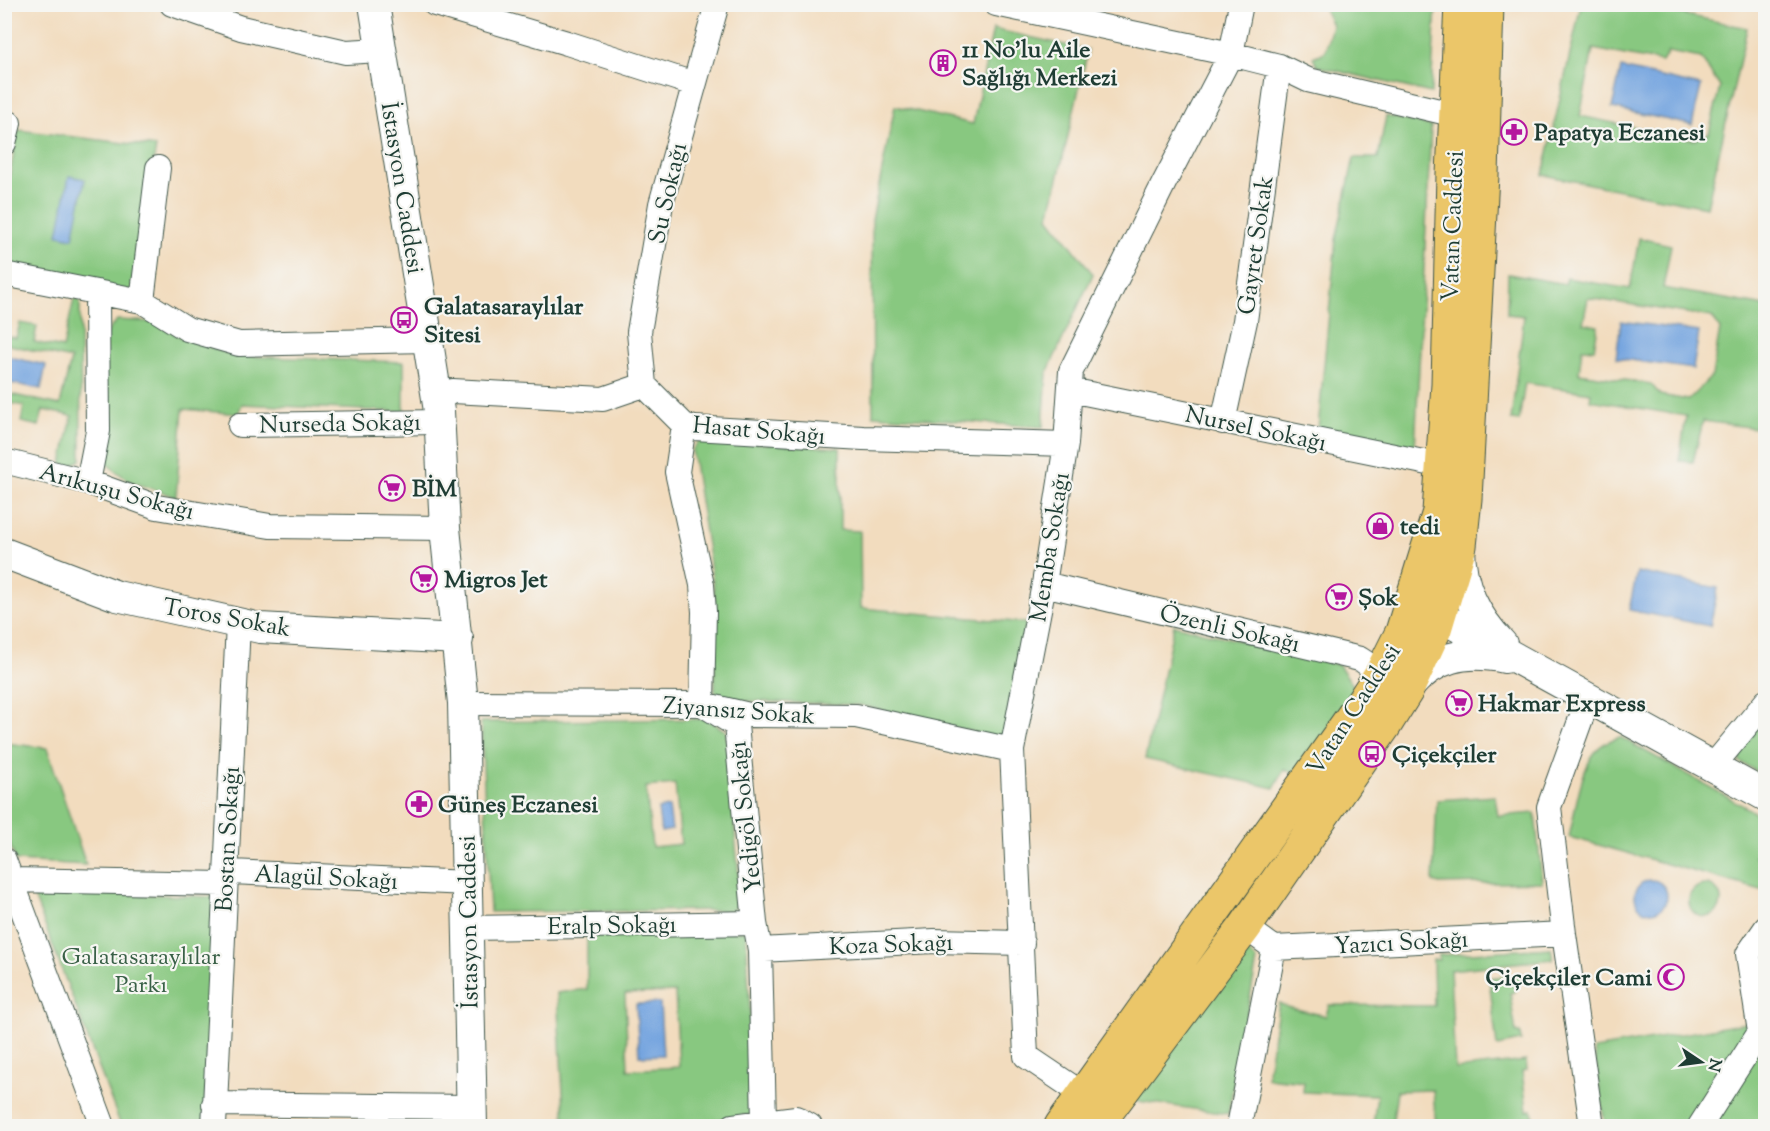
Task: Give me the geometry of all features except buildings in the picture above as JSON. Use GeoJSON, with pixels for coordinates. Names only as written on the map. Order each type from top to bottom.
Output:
{"type":"FeatureCollection","features":[{"type":"Feature","properties":{"kind":"main road","name":"Vatan Caddesi"},"geometry":{"type":"LineString","coordinates":[[1096,1126],[1245,927],[1394,681],[1435,629],[1425,611],[1439,512],[1448,385],[1453,174],[1461,4]]}},
{"type":"Feature","properties":{"kind":"main road","name":"Vatan Caddesi"},"geometry":{"type":"LineString","coordinates":[[1425,611],[1460,546],[1468,471],[1482,175],[1487,4]]}},
{"type":"Feature","properties":{"kind":"main road","name":"Vatan Caddesi"},"geometry":{"type":"LineString","coordinates":[[1061,1126],[1360,706],[1394,681]]}},
{"type":"Feature","properties":{"kind":"street"},"geometry":{"type":"LineString","coordinates":[[172,4],[242,28],[345,52],[381,50]]}},
{"type":"Feature","properties":{"kind":"street","name":"İstasyon Caddesi"},"geometry":{"type":"LineString","coordinates":[[374,4],[438,410],[445,528],[463,704],[472,1117]]}},
{"type":"Feature","properties":{"kind":"street"},"geometry":{"type":"LineString","coordinates":[[435,4],[694,84]]}},
{"type":"Feature","properties":{"kind":"street","name":"Su Sokağı"},"geometry":{"type":"LineString","coordinates":[[644,384],[639,332],[662,204],[717,4]]}},
{"type":"Feature","properties":{"kind":"street"},"geometry":{"type":"LineString","coordinates":[[996,4],[1231,54],[1279,66],[1308,80],[1456,115]]}},
{"type":"Feature","properties":{"kind":"street","name":"Memba Sokağı"},"geometry":{"type":"LineString","coordinates":[[1084,1095],[1026,1056],[1012,750],[1044,584],[1066,444],[1071,371],[1231,54],[1241,4]]}},
{"type":"Feature","properties":{"kind":"street","name":"Gayret Sokak"},"geometry":{"type":"LineString","coordinates":[[1223,422],[1245,321],[1279,66]]}},
{"type":"Feature","properties":{"kind":"street"},"geometry":{"type":"LineString","coordinates":[[4,122],[9,123],[4,143]]}},
{"type":"Feature","properties":{"kind":"street"},"geometry":{"type":"LineString","coordinates":[[142,301],[158,168]]}},
{"type":"Feature","properties":{"kind":"street"},"geometry":{"type":"LineString","coordinates":[[4,274],[142,301],[187,329],[239,344],[427,340]]}},
{"type":"Feature","properties":{"kind":"street"},"geometry":{"type":"LineString","coordinates":[[88,482],[98,430],[97,292]]}},
{"type":"Feature","properties":{"kind":"street"},"geometry":{"type":"LineString","coordinates":[[438,410],[453,391],[603,399],[644,384]]}},
{"type":"Feature","properties":{"kind":"street","name":"Hasat Sokağı"},"geometry":{"type":"LineString","coordinates":[[644,384],[684,426],[694,428],[862,438],[1066,444]]}},
{"type":"Feature","properties":{"kind":"street","name":"Nursel Sokağı"},"geometry":{"type":"LineString","coordinates":[[1070,390],[1443,466]]}},
{"type":"Feature","properties":{"kind":"street","name":"Nurseda Sokağı"},"geometry":{"type":"LineString","coordinates":[[240,424],[438,410]]}},
{"type":"Feature","properties":{"kind":"street"},"geometry":{"type":"LineString","coordinates":[[684,426],[677,472],[702,585],[704,612],[702,704]]}},
{"type":"Feature","properties":{"kind":"street","name":"Arıkuşu Sokağı"},"geometry":{"type":"LineString","coordinates":[[4,461],[88,482],[157,507],[270,526],[445,528]]}},
{"type":"Feature","properties":{"kind":"street"},"geometry":{"type":"LineString","coordinates":[[1460,546],[1464,584],[1475,611],[1505,648],[1530,667]]}},
{"type":"Feature","properties":{"kind":"street","name":"Toros Sokak"},"geometry":{"type":"LineString","coordinates":[[4,553],[117,596],[238,624],[260,628],[458,639]]}},
{"type":"Feature","properties":{"kind":"street","name":"Özenli Sokağı"},"geometry":{"type":"LineString","coordinates":[[1044,584],[1360,659],[1394,681]]}},
{"type":"Feature","properties":{"kind":"street"},"geometry":{"type":"LineString","coordinates":[[1425,611],[1766,796]]}},
{"type":"Feature","properties":{"kind":"street","name":"Bostan Sokağı"},"geometry":{"type":"LineString","coordinates":[[214,1115],[238,624]]}},
{"type":"Feature","properties":{"kind":"street"},"geometry":{"type":"LineString","coordinates":[[1394,681],[1447,658],[1458,656],[1495,656],[1530,667]]}},
{"type":"Feature","properties":{"kind":"street"},"geometry":{"type":"LineString","coordinates":[[1588,699],[1549,807],[1564,934],[1592,1126]]}},
{"type":"Feature","properties":{"kind":"street"},"geometry":{"type":"LineString","coordinates":[[1713,766],[1766,702]]}},
{"type":"Feature","properties":{"kind":"street","name":"Ziyansız Sokak"},"geometry":{"type":"LineString","coordinates":[[463,704],[702,704],[749,715],[856,716],[1012,750]]}},
{"type":"Feature","properties":{"kind":"street","name":"Yedigöl Sokağı"},"geometry":{"type":"LineString","coordinates":[[702,704],[736,725],[755,923],[760,950],[764,1122]]}},
{"type":"Feature","properties":{"kind":"street"},"geometry":{"type":"LineString","coordinates":[[8,870],[103,1126]]}},
{"type":"Feature","properties":{"kind":"street","name":"Alagül Sokağı"},"geometry":{"type":"LineString","coordinates":[[8,870],[224,884],[232,872],[467,884]]}},
{"type":"Feature","properties":{"kind":"street","name":"Eralp Sokağı"},"geometry":{"type":"LineString","coordinates":[[468,928],[755,923]]}},
{"type":"Feature","properties":{"kind":"street"},"geometry":{"type":"LineString","coordinates":[[1239,1126],[1274,948],[1245,927]]}},
{"type":"Feature","properties":{"kind":"street"},"geometry":{"type":"LineString","coordinates":[[1700,1126],[1760,1032],[1760,993],[1748,954],[1766,928]]}},
{"type":"Feature","properties":{"kind":"street","name":"Yazıcı Sokağı"},"geometry":{"type":"LineString","coordinates":[[1274,948],[1564,934]]}},
{"type":"Feature","properties":{"kind":"street","name":"Koza Sokağı"},"geometry":{"type":"LineString","coordinates":[[760,950],[934,941],[1022,943]]}},
{"type":"Feature","properties":{"kind":"street"},"geometry":{"type":"LineString","coordinates":[[214,1115],[472,1117]]}},
{"type":"Feature","properties":{"kind":"street"},"geometry":{"type":"LineString","coordinates":[[733,1126],[796,1118],[810,1126]]}},
{"type":"Feature","properties":{"kind":"green space"},"geometry":{"type":"Polygon","coordinates":[[[1322,5],[1436,5],[1431,93],[1317,66],[1313,57],[1325,52],[1332,25],[1322,5]]]}},
{"type":"Feature","properties":{"kind":"green space"},"geometry":{"type":"Polygon","coordinates":[[[1581,5],[1640,5],[1747,28],[1707,207],[1543,175],[1581,5]],[[1593,49],[1580,116],[1695,140],[1709,133],[1720,87],[1701,58],[1668,52],[1662,62],[1593,49]]]}},
{"type":"Feature","properties":{"kind":"green space"},"geometry":{"type":"Polygon","coordinates":[[[993,29],[1088,50],[1049,217],[1093,274],[1047,373],[1043,427],[873,415],[872,220],[895,106],[973,124],[993,29]]]}},
{"type":"Feature","properties":{"kind":"green space"},"geometry":{"type":"Polygon","coordinates":[[[1386,116],[1431,126],[1415,448],[1318,429],[1336,239],[1354,158],[1378,158],[1386,116]]]}},
{"type":"Feature","properties":{"kind":"green space"},"geometry":{"type":"Polygon","coordinates":[[[18,130],[156,147],[131,293],[5,268],[5,202],[18,130]]]}},
{"type":"Feature","properties":{"kind":"green space"},"geometry":{"type":"Polygon","coordinates":[[[1639,238],[1671,245],[1663,288],[1765,306],[1765,370],[1755,428],[1703,421],[1693,462],[1679,461],[1686,416],[1590,400],[1591,393],[1525,383],[1519,421],[1511,420],[1524,316],[1507,314],[1508,274],[1565,284],[1567,278],[1630,289],[1639,238]],[[1588,298],[1583,323],[1598,326],[1594,349],[1582,348],[1579,373],[1651,384],[1660,395],[1688,400],[1712,376],[1720,329],[1712,317],[1588,298]]]}},
{"type":"Feature","properties":{"kind":"green space"},"geometry":{"type":"Polygon","coordinates":[[[74,299],[80,300],[81,460],[70,466],[62,464],[72,416],[43,410],[39,426],[21,422],[24,406],[5,402],[5,393],[60,405],[71,359],[5,344],[5,336],[16,338],[20,323],[37,326],[34,342],[63,348],[74,299]]]}},
{"type":"Feature","properties":{"kind":"green space"},"geometry":{"type":"Polygon","coordinates":[[[117,320],[155,322],[179,336],[235,356],[404,362],[404,412],[242,404],[238,414],[183,409],[176,497],[129,481],[103,461],[101,339],[117,320]]]}},
{"type":"Feature","properties":{"kind":"green space"},"geometry":{"type":"Polygon","coordinates":[[[700,440],[840,448],[840,530],[860,531],[861,608],[1026,623],[1005,735],[993,737],[860,705],[723,700],[715,692],[715,596],[692,450],[700,440]]]}},
{"type":"Feature","properties":{"kind":"green space"},"geometry":{"type":"Polygon","coordinates":[[[1174,625],[1339,665],[1357,691],[1301,775],[1284,770],[1274,788],[1145,759],[1174,625]]]}},
{"type":"Feature","properties":{"kind":"green space"},"geometry":{"type":"Polygon","coordinates":[[[1765,718],[1765,776],[1740,762],[1739,751],[1765,718]]]}},
{"type":"Feature","properties":{"kind":"green space"},"geometry":{"type":"Polygon","coordinates":[[[706,719],[726,731],[741,903],[732,910],[490,912],[481,722],[706,719]],[[675,784],[646,787],[652,847],[681,844],[675,784]]]}},
{"type":"Feature","properties":{"kind":"green space"},"geometry":{"type":"Polygon","coordinates":[[[1620,737],[1765,818],[1765,840],[1755,857],[1765,865],[1765,891],[1569,837],[1582,780],[1590,759],[1601,746],[1620,737]]]}},
{"type":"Feature","properties":{"kind":"green space"},"geometry":{"type":"Polygon","coordinates":[[[5,743],[47,748],[86,865],[16,861],[5,832],[5,743]]]}},
{"type":"Feature","properties":{"kind":"green space"},"geometry":{"type":"Polygon","coordinates":[[[1495,796],[1498,816],[1535,813],[1542,882],[1439,884],[1433,882],[1437,800],[1495,796]]]}},
{"type":"Feature","properties":{"kind":"green space"},"geometry":{"type":"Polygon","coordinates":[[[1705,885],[1716,890],[1721,901],[1716,912],[1705,917],[1694,912],[1689,901],[1694,890],[1705,885]]]}},
{"type":"Feature","properties":{"kind":"green space","name":"Galatasaraylılar Parkı"},"geometry":{"type":"Polygon","coordinates":[[[32,891],[218,897],[204,1126],[121,1126],[32,891]]]}},
{"type":"Feature","properties":{"kind":"green space"},"geometry":{"type":"Polygon","coordinates":[[[746,931],[755,1114],[679,1126],[565,1126],[557,993],[587,989],[587,932],[746,931]],[[675,992],[625,994],[628,1070],[679,1067],[675,992]]]}},
{"type":"Feature","properties":{"kind":"green space"},"geometry":{"type":"Polygon","coordinates":[[[1239,944],[1257,960],[1228,1114],[1131,1100],[1239,944]]]}},
{"type":"Feature","properties":{"kind":"green space"},"geometry":{"type":"Polygon","coordinates":[[[1551,948],[1553,959],[1450,970],[1455,1069],[1526,1061],[1527,1070],[1522,1071],[1527,1111],[1532,1110],[1534,1126],[1436,1126],[1433,1090],[1397,1091],[1392,1126],[1373,1126],[1377,1095],[1303,1092],[1304,1082],[1267,1078],[1279,1003],[1326,1016],[1329,1005],[1434,1006],[1433,959],[1439,960],[1439,955],[1551,948]]]}},
{"type":"Feature","properties":{"kind":"green space"},"geometry":{"type":"Polygon","coordinates":[[[1544,972],[1545,980],[1514,983],[1515,992],[1510,993],[1516,1033],[1520,1033],[1521,1041],[1497,1046],[1489,978],[1544,972]]]}},
{"type":"Feature","properties":{"kind":"green space"},"geometry":{"type":"Polygon","coordinates":[[[1746,1023],[1748,1036],[1691,1126],[1605,1126],[1594,1049],[1746,1023]]]}},
{"type":"Feature","properties":{"kind":"green space"},"geometry":{"type":"Polygon","coordinates":[[[1765,1038],[1765,1126],[1712,1126],[1765,1038]]]}},
{"type":"Feature","properties":{"kind":"water"},"geometry":{"type":"Polygon","coordinates":[[[1621,68],[1701,86],[1692,125],[1612,108],[1621,68]]]}},
{"type":"Feature","properties":{"kind":"water"},"geometry":{"type":"Polygon","coordinates":[[[69,176],[85,179],[73,238],[58,235],[69,176]]]}},
{"type":"Feature","properties":{"kind":"water"},"geometry":{"type":"Polygon","coordinates":[[[1621,321],[1699,332],[1693,369],[1616,358],[1621,321]]]}},
{"type":"Feature","properties":{"kind":"water"},"geometry":{"type":"Polygon","coordinates":[[[5,356],[46,365],[41,389],[5,382],[5,356]]]}},
{"type":"Feature","properties":{"kind":"water"},"geometry":{"type":"Polygon","coordinates":[[[1637,572],[1718,588],[1710,626],[1629,610],[1637,572]]]}},
{"type":"Feature","properties":{"kind":"water"},"geometry":{"type":"Polygon","coordinates":[[[669,807],[672,830],[661,832],[658,809],[669,807]]]}},
{"type":"Feature","properties":{"kind":"water"},"geometry":{"type":"Polygon","coordinates":[[[1651,880],[1662,885],[1667,896],[1662,907],[1651,912],[1640,907],[1635,896],[1640,885],[1651,880]]]}},
{"type":"Feature","properties":{"kind":"water"},"geometry":{"type":"Polygon","coordinates":[[[660,1003],[663,1055],[639,1056],[636,1004],[660,1003]]]}},
{"type":"Feature","properties":{"kind":"place","name":"11 No'lu Aile Sağlığı Merkezi"},"geometry":{"type":"Point","coordinates":[943,63]}},
{"type":"Feature","properties":{"kind":"place","name":"Papatya Eczanesi"},"geometry":{"type":"Point","coordinates":[1514,132]}},
{"type":"Feature","properties":{"kind":"place","name":"Galatasaraylılar Sitesi"},"geometry":{"type":"Point","coordinates":[404,320]}},
{"type":"Feature","properties":{"kind":"place","name":"BİM"},"geometry":{"type":"Point","coordinates":[392,488]}},
{"type":"Feature","properties":{"kind":"place","name":"tedi"},"geometry":{"type":"Point","coordinates":[1380,526]}},
{"type":"Feature","properties":{"kind":"place","name":"Migros Jet"},"geometry":{"type":"Point","coordinates":[424,579]}},
{"type":"Feature","properties":{"kind":"place","name":"Şok"},"geometry":{"type":"Point","coordinates":[1339,597]}},
{"type":"Feature","properties":{"kind":"place","name":"Hakmar Express"},"geometry":{"type":"Point","coordinates":[1459,703]}},
{"type":"Feature","properties":{"kind":"place","name":"Çiçekçiler"},"geometry":{"type":"Point","coordinates":[1372,754]}},
{"type":"Feature","properties":{"kind":"place","name":"Güneş Eczanesi"},"geometry":{"type":"Point","coordinates":[419,804]}},
{"type":"Feature","properties":{"kind":"place","name":"Çiçekçiler Cami"},"geometry":{"type":"Point","coordinates":[1671,977]}}]}
